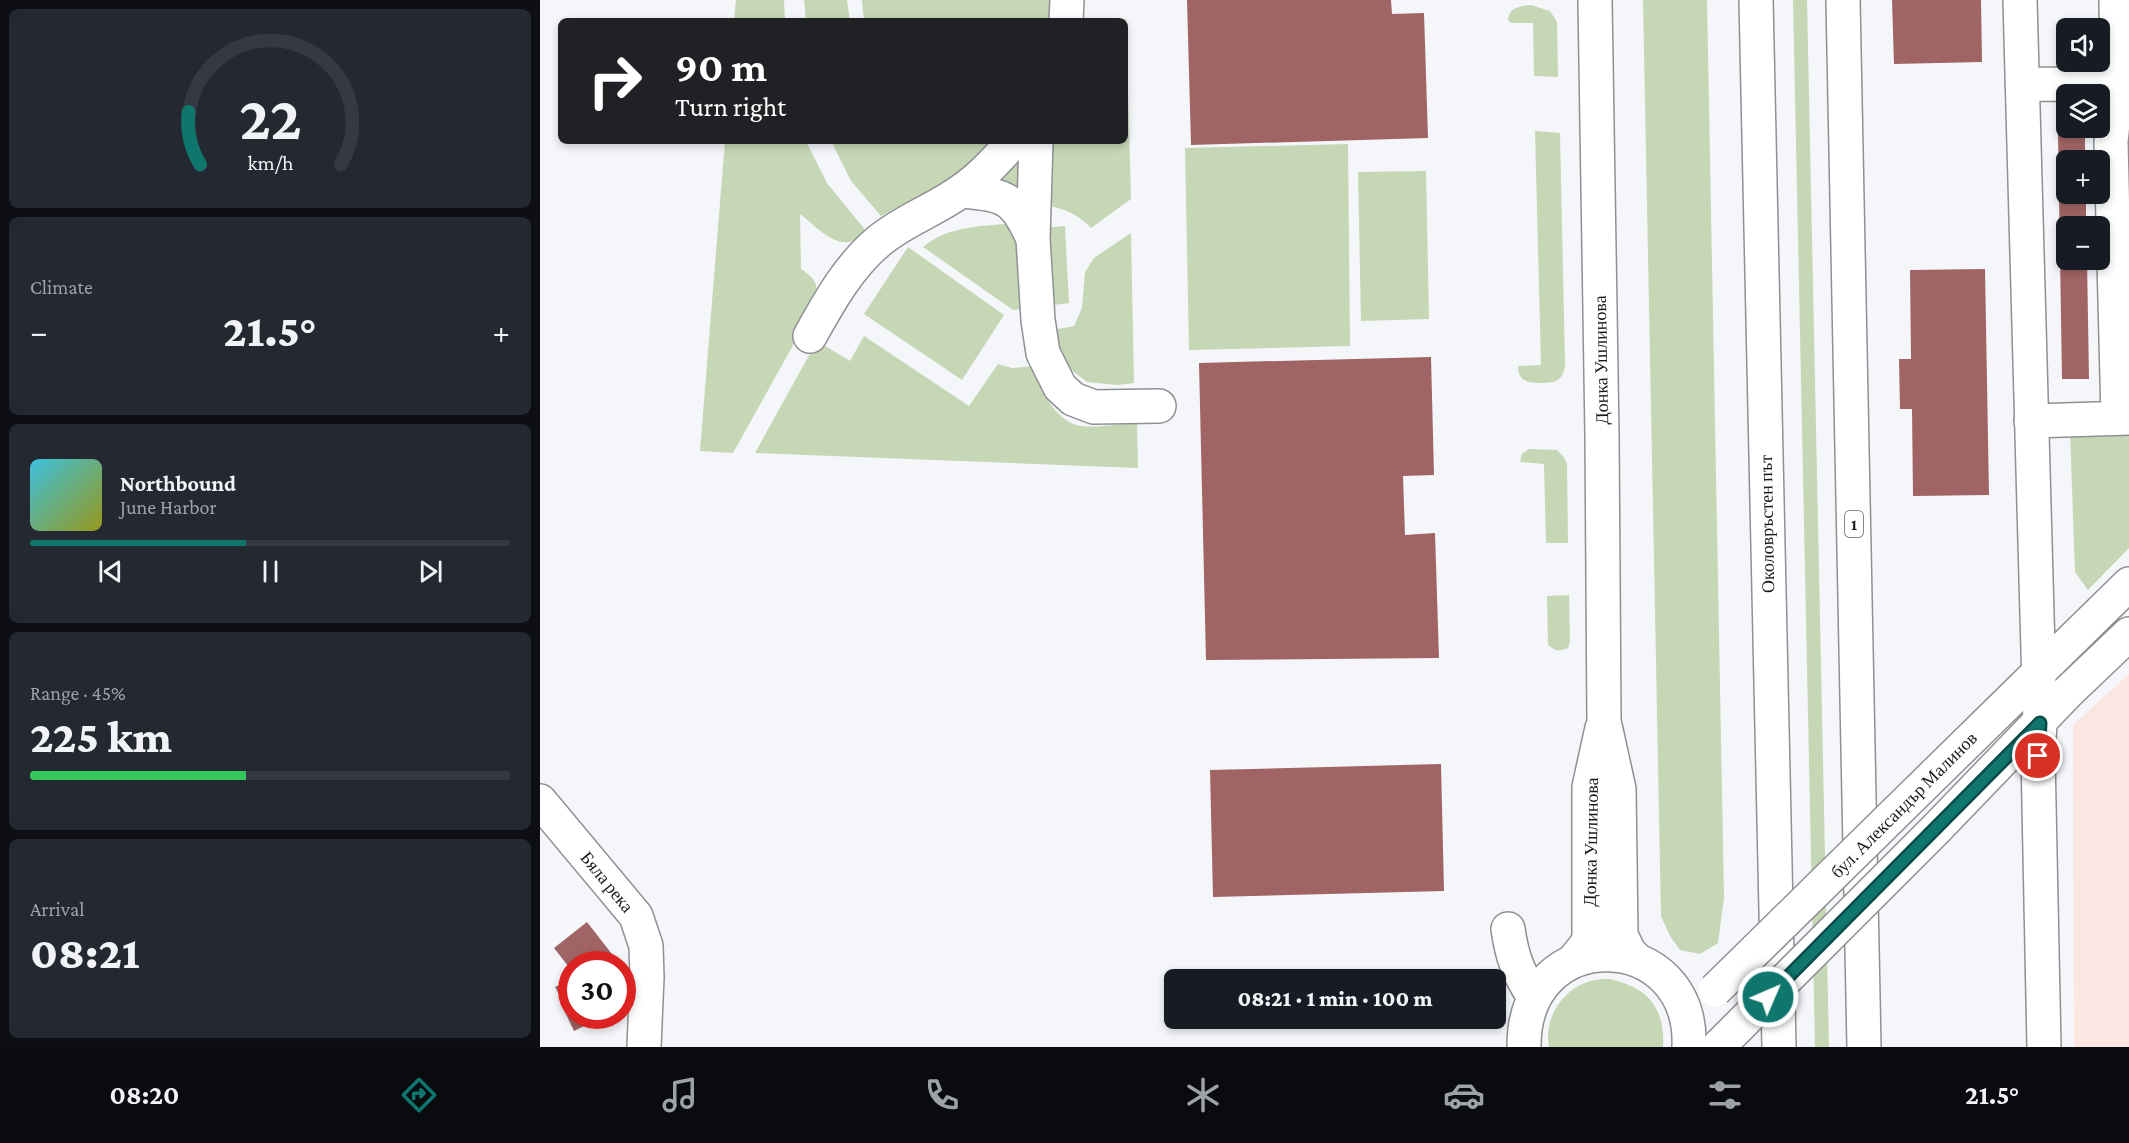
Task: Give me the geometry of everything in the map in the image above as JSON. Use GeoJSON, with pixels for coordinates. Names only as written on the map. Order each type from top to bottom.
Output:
{"type":"FeatureCollection","features":[{"type":"Feature","properties":{"kind":"main road"},"geometry":{"type":"LineString","coordinates":[[1066,18],[1067,0]]}},
{"type":"Feature","properties":{"kind":"main road","name":"Донка Ушлинова"},"geometry":{"type":"LineString","coordinates":[[1595,0],[1604,721],[1619,789],[1621,935],[1629,952],[1636,960]]}},
{"type":"Feature","properties":{"kind":"main road","name":"Околовръстен път"},"geometry":{"type":"LineString","coordinates":[[1756,0],[1779,1047]]}},
{"type":"Feature","properties":{"kind":"main road","name":"1"},"geometry":{"type":"LineString","coordinates":[[1844,0],[1864,1047]]}},
{"type":"Feature","properties":{"kind":"main road"},"geometry":{"type":"LineString","coordinates":[[2020,0],[2040,723],[2038,756],[2044,1047]]}},
{"type":"Feature","properties":{"kind":"main road"},"geometry":{"type":"LineString","coordinates":[[2031,421],[2123,418],[2120,142],[2123,84],[2116,0]]}},
{"type":"Feature","properties":{"kind":"main road"},"geometry":{"type":"LineString","coordinates":[[2022,84],[2123,84]]}},
{"type":"Feature","properties":{"kind":"main road"},"geometry":{"type":"LineString","coordinates":[[810,336],[835,291],[854,266],[879,240],[902,224],[962,191],[1011,144]]}},
{"type":"Feature","properties":{"kind":"main road"},"geometry":{"type":"LineString","coordinates":[[1036,144],[1032,239],[1042,354],[1060,387],[1073,399],[1094,406],[1159,406]]}},
{"type":"Feature","properties":{"kind":"main road"},"geometry":{"type":"LineString","coordinates":[[962,191],[984,193],[1008,201],[1022,214],[1032,239]]}},
{"type":"Feature","properties":{"kind":"main road","name":"бул. Александър Малинов"},"geometry":{"type":"LineString","coordinates":[[1668,982],[1684,991],[1698,995],[1707,995],[1715,990],[2129,584]]}},
{"type":"Feature","properties":{"kind":"main road"},"geometry":{"type":"LineString","coordinates":[[1718,1047],[1937,828],[2069,691],[2129,634]]}},
{"type":"Feature","properties":{"kind":"main road","name":"Донка Ушлинова"},"geometry":{"type":"LineString","coordinates":[[1574,960],[1587,944],[1589,936],[1589,787],[1604,721]]}},
{"type":"Feature","properties":{"kind":"main road","name":"Бяла река"},"geometry":{"type":"LineString","coordinates":[[545,817],[636,916],[646,946],[644,1047]]}},
{"type":"Feature","properties":{"kind":"main road"},"geometry":{"type":"LineString","coordinates":[[1508,929],[1510,946],[1519,975],[1534,997]]}},
{"type":"Feature","properties":{"kind":"main road"},"geometry":{"type":"LineString","coordinates":[[1524,1047],[1524,1025],[1530,1005],[1541,986],[1556,971],[1574,960],[1594,955],[1616,954],[1636,960],[1655,970],[1668,982],[1685,1012],[1689,1029],[1689,1047]]}},
{"type":"Feature","properties":{"kind":"shaded area"},"geometry":{"type":"Polygon","coordinates":[[[2129,674],[2129,1047],[2074,1047],[2073,725],[2129,674]]]}},
{"type":"Feature","properties":{"kind":"green space"},"geometry":{"type":"Polygon","coordinates":[[[736,0],[784,0],[785,18],[734,18],[736,0]]]}},
{"type":"Feature","properties":{"kind":"green space"},"geometry":{"type":"Polygon","coordinates":[[[804,0],[847,0],[850,18],[806,18],[804,0]]]}},
{"type":"Feature","properties":{"kind":"green space"},"geometry":{"type":"Polygon","coordinates":[[[862,0],[1060,0],[1059,18],[864,18],[862,0]]]}},
{"type":"Feature","properties":{"kind":"green space"},"geometry":{"type":"Polygon","coordinates":[[[1643,0],[1707,0],[1724,898],[1718,943],[1700,954],[1680,950],[1670,936],[1661,916],[1643,0]]]}},
{"type":"Feature","properties":{"kind":"green space"},"geometry":{"type":"Polygon","coordinates":[[[1793,0],[1807,0],[1829,1047],[1815,1047],[1793,0]]]}},
{"type":"Feature","properties":{"kind":"green space"},"geometry":{"type":"Polygon","coordinates":[[[1531,5],[1550,11],[1557,22],[1558,77],[1534,76],[1533,23],[1511,23],[1508,20],[1513,10],[1531,5]]]}},
{"type":"Feature","properties":{"kind":"green space"},"geometry":{"type":"Polygon","coordinates":[[[1128,91],[1131,199],[1091,228],[1069,212],[1043,205],[1049,144],[1128,144],[1128,91]]]}},
{"type":"Feature","properties":{"kind":"green space"},"geometry":{"type":"Polygon","coordinates":[[[1535,131],[1560,133],[1565,364],[1561,377],[1547,383],[1533,383],[1525,380],[1518,371],[1518,366],[1541,365],[1535,131]]]}},
{"type":"Feature","properties":{"kind":"green space"},"geometry":{"type":"Polygon","coordinates":[[[725,144],[808,144],[827,183],[866,231],[855,240],[840,242],[832,239],[800,214],[801,269],[816,284],[815,306],[733,453],[700,451],[725,144]]]}},
{"type":"Feature","properties":{"kind":"green space"},"geometry":{"type":"Polygon","coordinates":[[[832,144],[1000,144],[955,177],[881,216],[851,181],[832,144]]]}},
{"type":"Feature","properties":{"kind":"green space"},"geometry":{"type":"Polygon","coordinates":[[[1027,144],[1022,202],[988,182],[1027,144]]]}},
{"type":"Feature","properties":{"kind":"green space"},"geometry":{"type":"Polygon","coordinates":[[[1348,144],[1350,346],[1189,350],[1185,148],[1348,144]]]}},
{"type":"Feature","properties":{"kind":"green space"},"geometry":{"type":"Polygon","coordinates":[[[1426,171],[1429,319],[1361,321],[1358,172],[1426,171]]]}},
{"type":"Feature","properties":{"kind":"green space"},"geometry":{"type":"Polygon","coordinates":[[[1017,223],[1023,309],[1013,310],[923,247],[944,234],[980,226],[1017,223]]]}},
{"type":"Feature","properties":{"kind":"green space"},"geometry":{"type":"Polygon","coordinates":[[[1065,226],[1069,303],[1045,306],[1042,228],[1065,226]]]}},
{"type":"Feature","properties":{"kind":"green space"},"geometry":{"type":"Polygon","coordinates":[[[1131,233],[1134,383],[1117,385],[1087,382],[1066,366],[1056,350],[1053,330],[1074,326],[1082,308],[1085,272],[1094,258],[1131,233]]]}},
{"type":"Feature","properties":{"kind":"green space"},"geometry":{"type":"Polygon","coordinates":[[[908,247],[1004,315],[962,380],[864,314],[908,247]]]}},
{"type":"Feature","properties":{"kind":"green space"},"geometry":{"type":"Polygon","coordinates":[[[864,336],[969,406],[998,364],[1012,368],[1034,366],[1044,394],[1050,403],[1063,418],[1072,423],[1094,427],[1137,423],[1138,468],[755,453],[817,341],[850,361],[864,336]]]}},
{"type":"Feature","properties":{"kind":"green space"},"geometry":{"type":"Polygon","coordinates":[[[2129,430],[2129,548],[2088,590],[2075,572],[2070,432],[2129,430]]]}},
{"type":"Feature","properties":{"kind":"green space"},"geometry":{"type":"Polygon","coordinates":[[[1529,449],[1557,450],[1567,464],[1568,543],[1546,543],[1544,464],[1520,462],[1522,454],[1529,449]]]}},
{"type":"Feature","properties":{"kind":"green space"},"geometry":{"type":"Polygon","coordinates":[[[1569,595],[1570,642],[1568,648],[1553,649],[1548,645],[1547,596],[1569,595]]]}},
{"type":"Feature","properties":{"kind":"green space"},"geometry":{"type":"Polygon","coordinates":[[[1610,979],[1635,988],[1652,1001],[1661,1021],[1663,1047],[1549,1047],[1548,1036],[1552,1016],[1564,998],[1581,985],[1596,980],[1610,979]]]}},
{"type":"Feature","properties":{"kind":"building"},"geometry":{"type":"Polygon","coordinates":[[[1187,0],[1391,0],[1392,14],[1424,13],[1428,138],[1191,145],[1187,0]]]}},
{"type":"Feature","properties":{"kind":"building"},"geometry":{"type":"Polygon","coordinates":[[[1892,0],[1981,0],[1982,62],[1894,64],[1892,0]]]}},
{"type":"Feature","properties":{"kind":"building"},"geometry":{"type":"Polygon","coordinates":[[[2058,138],[2085,138],[2085,150],[2058,150],[2058,138]]]}},
{"type":"Feature","properties":{"kind":"building"},"geometry":{"type":"Polygon","coordinates":[[[2059,204],[2086,204],[2086,216],[2059,216],[2059,204]]]}},
{"type":"Feature","properties":{"kind":"building"},"geometry":{"type":"Polygon","coordinates":[[[1985,269],[1989,495],[1913,496],[1912,409],[1900,409],[1899,359],[1911,359],[1910,270],[1985,269]]]}},
{"type":"Feature","properties":{"kind":"building"},"geometry":{"type":"Polygon","coordinates":[[[2060,270],[2087,270],[2089,379],[2062,379],[2060,270]]]}},
{"type":"Feature","properties":{"kind":"building"},"geometry":{"type":"Polygon","coordinates":[[[1431,357],[1434,475],[1403,476],[1405,535],[1435,533],[1439,658],[1206,660],[1199,363],[1431,357]]]}},
{"type":"Feature","properties":{"kind":"building"},"geometry":{"type":"Polygon","coordinates":[[[1441,764],[1444,891],[1213,897],[1210,770],[1441,764]]]}},
{"type":"Feature","properties":{"kind":"building"},"geometry":{"type":"Polygon","coordinates":[[[587,922],[610,951],[558,951],[558,953],[554,948],[587,922]]]}},
{"type":"Feature","properties":{"kind":"route"},"geometry":{"type":"LineString","coordinates":[[1768,997],[2040,723],[2038,756]]}}]}
